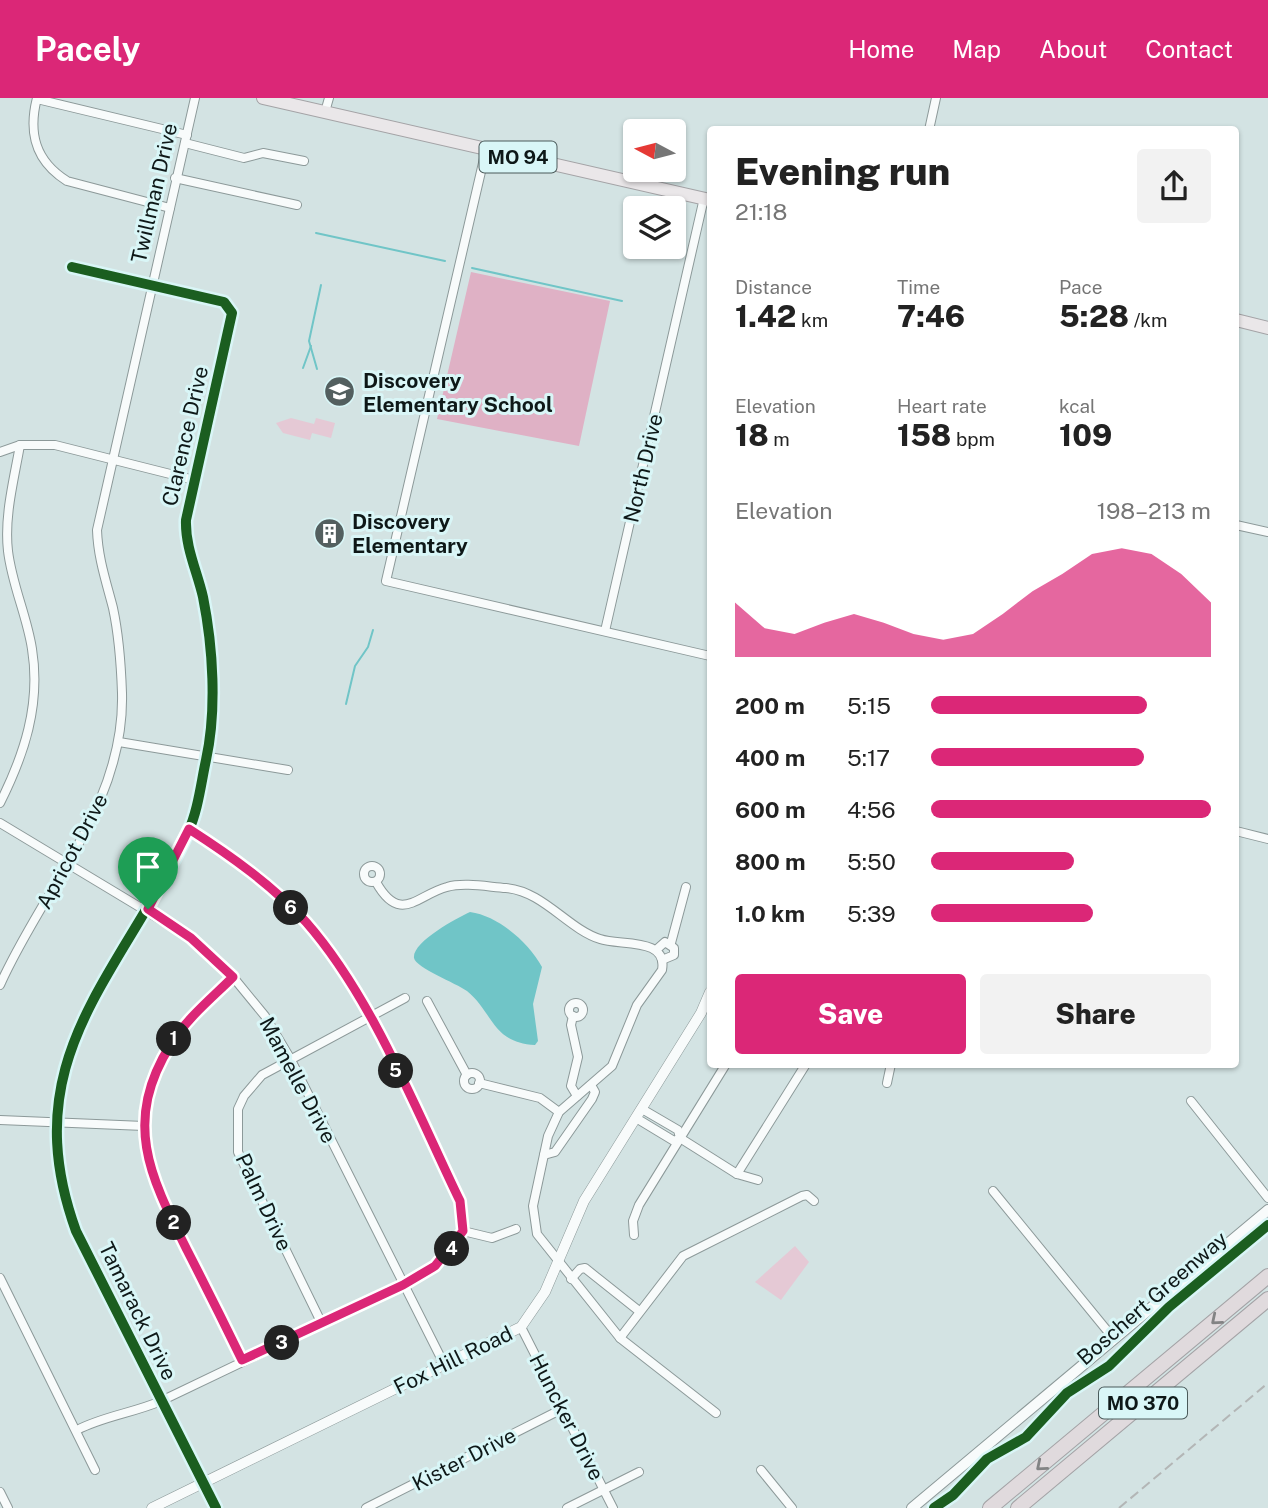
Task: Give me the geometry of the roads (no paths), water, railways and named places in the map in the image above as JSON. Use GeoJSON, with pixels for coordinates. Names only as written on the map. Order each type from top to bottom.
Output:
{"type":"FeatureCollection","features":[{"type":"Feature","properties":{"kind":"highway","name":"MO 370"},"geometry":{"type":"LineString","coordinates":[[990,1508],[1268,1276]]}},
{"type":"Feature","properties":{"kind":"highway","name":"MO 370"},"geometry":{"type":"LineString","coordinates":[[1018,1508],[1268,1299]]}},
{"type":"Feature","properties":{"kind":"main road","name":"MO 94"},"geometry":{"type":"LineString","coordinates":[[262,98],[707,199]]}},
{"type":"Feature","properties":{"kind":"main road"},"geometry":{"type":"LineString","coordinates":[[1239,321],[1268,328]]}},
{"type":"Feature","properties":{"kind":"main road"},"geometry":{"type":"LineString","coordinates":[[912,1508],[1268,1210]]}},
{"type":"Feature","properties":{"kind":"street","name":"Twillman Drive"},"geometry":{"type":"LineString","coordinates":[[111,461],[195,98]]}},
{"type":"Feature","properties":{"kind":"street"},"geometry":{"type":"LineString","coordinates":[[325,112],[328,98]]}},
{"type":"Feature","properties":{"kind":"street"},"geometry":{"type":"LineString","coordinates":[[930,126],[936,98]]}},
{"type":"Feature","properties":{"kind":"street"},"geometry":{"type":"LineString","coordinates":[[170,208],[66,181],[58,176],[39,155],[33,138],[33,113],[37,99],[186,139],[244,158],[263,153],[304,161]]}},
{"type":"Feature","properties":{"kind":"street"},"geometry":{"type":"LineString","coordinates":[[486,150],[387,581],[707,655]]}},
{"type":"Feature","properties":{"kind":"street"},"geometry":{"type":"LineString","coordinates":[[175,178],[297,205]]}},
{"type":"Feature","properties":{"kind":"street","name":"North Drive"},"geometry":{"type":"LineString","coordinates":[[605,631],[707,199]]}},
{"type":"Feature","properties":{"kind":"street","name":"Clarence Drive"},"geometry":{"type":"LineString","coordinates":[[55,1122],[64,1068],[86,1010],[148,909],[189,829],[207,757],[213,667],[203,597],[185,533],[194,480],[232,313],[224,302],[72,267]]}},
{"type":"Feature","properties":{"kind":"street"},"geometry":{"type":"LineString","coordinates":[[0,803],[20,764],[29,731],[34,695],[32,650],[12,574],[8,540],[20,445]]}},
{"type":"Feature","properties":{"kind":"street"},"geometry":{"type":"LineString","coordinates":[[0,452],[20,445],[55,445],[194,480]]}},
{"type":"Feature","properties":{"kind":"street","name":"Apricot Drive"},"geometry":{"type":"LineString","coordinates":[[0,985],[101,803],[119,742],[122,696],[120,651],[98,549],[97,530],[111,461]]}},
{"type":"Feature","properties":{"kind":"street"},"geometry":{"type":"LineString","coordinates":[[1239,526],[1268,532]]}},
{"type":"Feature","properties":{"kind":"street"},"geometry":{"type":"LineString","coordinates":[[119,742],[288,770]]}},
{"type":"Feature","properties":{"kind":"street","name":"Mamelle Drive"},"geometry":{"type":"LineString","coordinates":[[0,823],[148,909],[191,938],[233,977],[265,1016],[290,1058],[444,1364]]}},
{"type":"Feature","properties":{"kind":"street"},"geometry":{"type":"LineString","coordinates":[[77,1430],[101,1418],[141,1410],[403,1285],[435,1266],[463,1231],[460,1201],[370,1017],[337,961],[304,920],[242,863],[189,829]]}},
{"type":"Feature","properties":{"kind":"street"},"geometry":{"type":"LineString","coordinates":[[1239,832],[1268,839]]}},
{"type":"Feature","properties":{"kind":"street"},"geometry":{"type":"LineString","coordinates":[[376,882],[388,898],[405,905],[418,902],[449,886],[510,888],[555,909],[595,938],[645,945],[656,950],[662,960],[658,978],[637,1005],[612,1066],[559,1112],[548,1136],[533,1214],[537,1234],[620,1338],[716,1413]]}},
{"type":"Feature","properties":{"kind":"street"},"geometry":{"type":"LineString","coordinates":[[662,960],[674,955],[671,943],[686,887]]}},
{"type":"Feature","properties":{"kind":"street"},"geometry":{"type":"LineString","coordinates":[[656,950],[665,943],[671,943]]}},
{"type":"Feature","properties":{"kind":"street"},"geometry":{"type":"LineString","coordinates":[[233,977],[172,1042],[153,1082],[144,1126],[155,1185],[242,1360]]}},
{"type":"Feature","properties":{"kind":"street","name":"Palm Drive"},"geometry":{"type":"LineString","coordinates":[[322,1324],[238,1152],[238,1109],[244,1096],[262,1075],[405,998]]}},
{"type":"Feature","properties":{"kind":"street","name":"Fox Hill Road"},"geometry":{"type":"LineString","coordinates":[[152,1508],[522,1326],[545,1292],[584,1202],[701,1013],[707,999]]}},
{"type":"Feature","properties":{"kind":"street"},"geometry":{"type":"LineString","coordinates":[[427,1001],[467,1075],[475,1074],[479,1083],[540,1098],[559,1112]]}},
{"type":"Feature","properties":{"kind":"street"},"geometry":{"type":"LineString","coordinates":[[573,1016],[571,1025],[578,1057],[571,1086],[577,1096]]}},
{"type":"Feature","properties":{"kind":"street"},"geometry":{"type":"LineString","coordinates":[[634,1235],[634,1222],[639,1205],[724,1068]]}},
{"type":"Feature","properties":{"kind":"street"},"geometry":{"type":"LineString","coordinates":[[737,1174],[803,1068]]}},
{"type":"Feature","properties":{"kind":"street"},"geometry":{"type":"LineString","coordinates":[[887,1083],[890,1068]]}},
{"type":"Feature","properties":{"kind":"street"},"geometry":{"type":"LineString","coordinates":[[544,1155],[555,1152],[593,1099],[595,1092],[591,1085]]}},
{"type":"Feature","properties":{"kind":"street"},"geometry":{"type":"LineString","coordinates":[[1191,1101],[1268,1198]]}},
{"type":"Feature","properties":{"kind":"street"},"geometry":{"type":"LineString","coordinates":[[639,1113],[674,1141],[680,1139],[737,1174],[758,1180]]}},
{"type":"Feature","properties":{"kind":"street"},"geometry":{"type":"LineString","coordinates":[[0,1120],[144,1126]]}},
{"type":"Feature","properties":{"kind":"street","name":"Tamarack Drive"},"geometry":{"type":"LineString","coordinates":[[55,1122],[57,1159],[65,1199],[76,1231],[216,1508]]}},
{"type":"Feature","properties":{"kind":"street"},"geometry":{"type":"LineString","coordinates":[[993,1191],[1114,1339]]}},
{"type":"Feature","properties":{"kind":"street"},"geometry":{"type":"LineString","coordinates":[[620,1338],[667,1273],[690,1251],[802,1196],[807,1195],[814,1201]]}},
{"type":"Feature","properties":{"kind":"street"},"geometry":{"type":"LineString","coordinates":[[463,1231],[492,1238],[516,1229]]}},
{"type":"Feature","properties":{"kind":"street"},"geometry":{"type":"LineString","coordinates":[[571,1279],[580,1269],[585,1268],[639,1311]]}},
{"type":"Feature","properties":{"kind":"street"},"geometry":{"type":"LineString","coordinates":[[0,1278],[77,1430],[94,1470]]}},
{"type":"Feature","properties":{"kind":"street","name":"Huncker Drive"},"geometry":{"type":"LineString","coordinates":[[522,1326],[612,1508]]}},
{"type":"Feature","properties":{"kind":"street","name":"Kister Drive"},"geometry":{"type":"LineString","coordinates":[[366,1508],[562,1409]]}},
{"type":"Feature","properties":{"kind":"street"},"geometry":{"type":"LineString","coordinates":[[761,1470],[792,1508]]}},
{"type":"Feature","properties":{"kind":"street"},"geometry":{"type":"LineString","coordinates":[[567,1508],[639,1472]]}},
{"type":"Feature","properties":{"kind":"street"},"geometry":{"type":"LineString","coordinates":[[0,1492],[8,1508]]}},
{"type":"Feature","properties":{"kind":"water"},"geometry":{"type":"Polygon","coordinates":[[[470,912],[492,919],[512,932],[542,967],[533,1004],[538,1041],[535,1045],[521,1043],[501,1033],[467,991],[429,971],[414,958],[415,952],[427,938],[470,912]]]}},
{"type":"Feature","properties":{"kind":"waterway"},"geometry":{"type":"LineString","coordinates":[[316,233],[445,261]]}},
{"type":"Feature","properties":{"kind":"waterway"},"geometry":{"type":"LineString","coordinates":[[472,268],[622,301]]}},
{"type":"Feature","properties":{"kind":"waterway"},"geometry":{"type":"LineString","coordinates":[[317,369],[309,341],[321,285]]}},
{"type":"Feature","properties":{"kind":"waterway"},"geometry":{"type":"LineString","coordinates":[[303,368],[311,346]]}},
{"type":"Feature","properties":{"kind":"waterway"},"geometry":{"type":"LineString","coordinates":[[346,704],[355,666],[368,647],[373,630]]}},
{"type":"Feature","properties":{"kind":"railway"},"geometry":{"type":"LineString","coordinates":[[1119,1508],[1268,1383]]}},
{"type":"Feature","properties":{"kind":"place","name":"Discovery Elementary School"},"geometry":{"type":"Point","coordinates":[340,392]}},
{"type":"Feature","properties":{"kind":"place","name":"Discovery Elementary"},"geometry":{"type":"Point","coordinates":[329,533]}}]}
